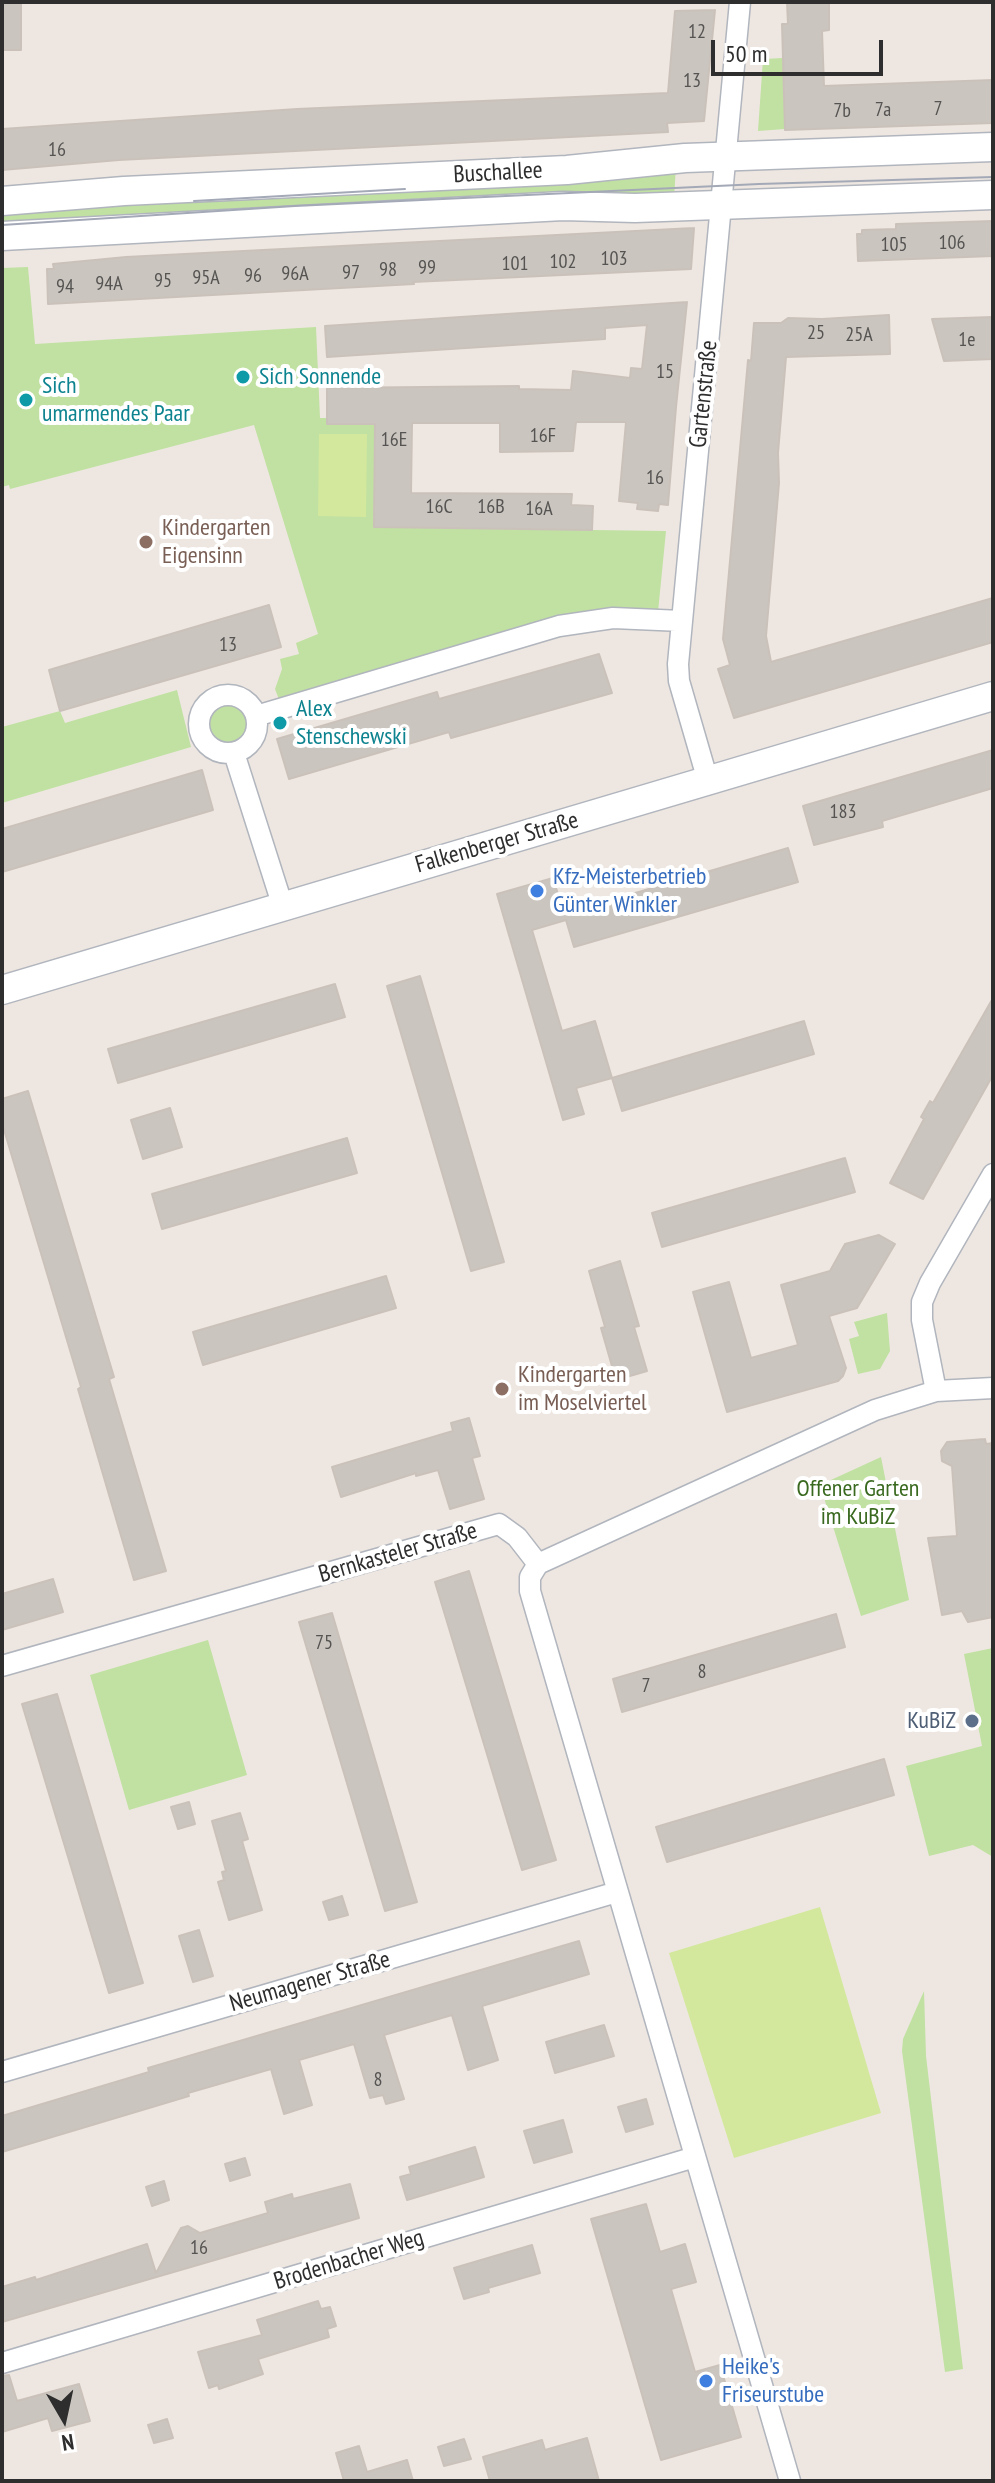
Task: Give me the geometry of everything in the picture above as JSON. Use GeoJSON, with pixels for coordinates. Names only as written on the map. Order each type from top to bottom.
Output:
{"type":"FeatureCollection","features":[{"type":"Feature","properties":{"kind":"main road","name":"Buschallee"},"geometry":{"type":"LineString","coordinates":[[2,201],[124,191],[567,170],[630,161],[993,147]]}},
{"type":"Feature","properties":{"kind":"main road","name":"Buschallee"},"geometry":{"type":"LineString","coordinates":[[2,236],[563,206],[635,208],[993,195]]}},
{"type":"Feature","properties":{"kind":"main road","name":"Falkenberger Straße"},"geometry":{"type":"LineString","coordinates":[[2,990],[993,696]]}},
{"type":"Feature","properties":{"kind":"street","name":"Gartenstraße"},"geometry":{"type":"LineString","coordinates":[[708,781],[679,681],[678,664],[740,2]]}},
{"type":"Feature","properties":{"kind":"street"},"geometry":{"type":"LineString","coordinates":[[256,716],[559,626],[613,618],[682,621]]}},
{"type":"Feature","properties":{"kind":"street"},"geometry":{"type":"LineString","coordinates":[[231,695],[246,701],[256,716],[256,734],[251,743],[234,753],[216,751],[208,745],[199,729],[202,712],[214,699],[231,695]]}},
{"type":"Feature","properties":{"kind":"street"},"geometry":{"type":"LineString","coordinates":[[234,753],[283,907]]}},
{"type":"Feature","properties":{"kind":"street"},"geometry":{"type":"LineString","coordinates":[[936,1391],[922,1320],[922,1302],[993,1174]]}},
{"type":"Feature","properties":{"kind":"street"},"geometry":{"type":"LineString","coordinates":[[790,2481],[530,1591],[530,1577],[538,1564],[875,1410],[936,1391],[993,1388]]}},
{"type":"Feature","properties":{"kind":"street","name":"Bernkasteler Straße"},"geometry":{"type":"LineString","coordinates":[[2,1666],[499,1524],[517,1537],[538,1564]]}},
{"type":"Feature","properties":{"kind":"street","name":"Neumagener Straße"},"geometry":{"type":"LineString","coordinates":[[2,2072],[617,1892]]}},
{"type":"Feature","properties":{"kind":"street","name":"Brodenbacher Weg"},"geometry":{"type":"LineString","coordinates":[[2,2363],[695,2157]]}},
{"type":"Feature","properties":{"kind":"green space"},"geometry":{"type":"Polygon","coordinates":[[[783,58],[785,129],[758,131],[763,59],[783,58]]]}},
{"type":"Feature","properties":{"kind":"green space"},"geometry":{"type":"Polygon","coordinates":[[[676,165],[674,200],[2,231],[2,207],[676,165]]]}},
{"type":"Feature","properties":{"kind":"green space"},"geometry":{"type":"Polygon","coordinates":[[[28,267],[35,344],[316,327],[320,418],[327,418],[327,424],[375,424],[374,527],[666,531],[658,612],[280,702],[275,689],[282,669],[280,659],[299,654],[296,643],[318,634],[254,425],[10,489],[9,485],[2,487],[2,268],[28,267]]]}},
{"type":"Feature","properties":{"kind":"green space"},"geometry":{"type":"Polygon","coordinates":[[[319,434],[367,434],[366,517],[318,516],[319,434]]]}},
{"type":"Feature","properties":{"kind":"green space"},"geometry":{"type":"Polygon","coordinates":[[[177,690],[191,747],[2,803],[2,727],[60,711],[65,723],[177,690]]]}},
{"type":"Feature","properties":{"kind":"green space"},"geometry":{"type":"Polygon","coordinates":[[[227,704],[242,710],[248,725],[242,740],[227,746],[212,740],[206,725],[212,710],[227,704]]]}},
{"type":"Feature","properties":{"kind":"green space"},"geometry":{"type":"Polygon","coordinates":[[[887,1313],[890,1351],[880,1369],[858,1374],[849,1339],[859,1336],[854,1322],[887,1313]]]}},
{"type":"Feature","properties":{"kind":"green space","name":"Offener Garten im KuBiZ"},"geometry":{"type":"Polygon","coordinates":[[[881,1457],[909,1600],[861,1616],[820,1485],[881,1457]]]}},
{"type":"Feature","properties":{"kind":"green space"},"geometry":{"type":"Polygon","coordinates":[[[208,1640],[247,1775],[129,1810],[90,1675],[208,1640]]]}},
{"type":"Feature","properties":{"kind":"green space"},"geometry":{"type":"Polygon","coordinates":[[[993,1648],[993,1857],[973,1845],[929,1856],[906,1766],[982,1746],[964,1654],[993,1648]]]}},
{"type":"Feature","properties":{"kind":"green space"},"geometry":{"type":"Polygon","coordinates":[[[820,1907],[881,2113],[734,2158],[669,1953],[820,1907]]]}},
{"type":"Feature","properties":{"kind":"green space"},"geometry":{"type":"Polygon","coordinates":[[[924,1991],[926,2056],[963,2369],[945,2372],[902,2051],[903,2039],[924,1991]]]}},
{"type":"Feature","properties":{"kind":"building"},"geometry":{"type":"Polygon","coordinates":[[[2,2],[21,2],[21,50],[2,50],[2,2]]]}},
{"type":"Feature","properties":{"kind":"building"},"geometry":{"type":"Polygon","coordinates":[[[787,2],[829,2],[829,30],[822,31],[824,86],[993,80],[993,123],[785,130],[782,24],[788,24],[787,2]]]}},
{"type":"Feature","properties":{"kind":"building"},"geometry":{"type":"Polygon","coordinates":[[[715,10],[704,121],[667,123],[668,132],[119,160],[2,170],[2,129],[297,109],[668,93],[675,11],[715,10]]]}},
{"type":"Feature","properties":{"kind":"building"},"geometry":{"type":"Polygon","coordinates":[[[993,221],[993,256],[858,261],[857,234],[862,234],[862,230],[896,229],[896,224],[993,221]]]}},
{"type":"Feature","properties":{"kind":"building"},"geometry":{"type":"Polygon","coordinates":[[[694,228],[691,269],[48,304],[47,269],[54,269],[53,264],[126,257],[694,228]]]}},
{"type":"Feature","properties":{"kind":"building"},"geometry":{"type":"Polygon","coordinates":[[[687,302],[668,505],[659,504],[658,511],[637,509],[638,503],[619,501],[626,422],[576,422],[573,451],[500,452],[500,423],[412,423],[411,493],[572,494],[571,505],[593,506],[592,530],[374,527],[375,424],[327,424],[327,388],[519,386],[519,389],[571,390],[573,371],[630,378],[631,368],[642,369],[647,325],[605,328],[605,339],[327,357],[325,326],[687,302]]]}},
{"type":"Feature","properties":{"kind":"building"},"geometry":{"type":"Polygon","coordinates":[[[889,315],[890,354],[786,357],[766,636],[771,662],[993,598],[993,642],[734,718],[718,669],[730,665],[723,639],[754,323],[781,323],[788,318],[889,315]]]}},
{"type":"Feature","properties":{"kind":"building"},"geometry":{"type":"Polygon","coordinates":[[[993,317],[993,359],[944,361],[932,319],[993,317]]]}},
{"type":"Feature","properties":{"kind":"building"},"geometry":{"type":"Polygon","coordinates":[[[269,605],[281,647],[60,711],[49,670],[269,605]]]}},
{"type":"Feature","properties":{"kind":"building"},"geometry":{"type":"Polygon","coordinates":[[[599,654],[612,693],[451,738],[449,732],[289,779],[277,739],[437,692],[439,699],[599,654]]]}},
{"type":"Feature","properties":{"kind":"building"},"geometry":{"type":"Polygon","coordinates":[[[993,750],[993,788],[882,821],[883,827],[814,845],[803,806],[993,750]]]}},
{"type":"Feature","properties":{"kind":"building"},"geometry":{"type":"Polygon","coordinates":[[[202,770],[213,810],[2,872],[2,829],[202,770]]]}},
{"type":"Feature","properties":{"kind":"building"},"geometry":{"type":"Polygon","coordinates":[[[788,848],[798,882],[574,947],[566,920],[532,930],[562,1031],[595,1021],[612,1078],[576,1088],[584,1114],[563,1120],[497,894],[553,878],[564,914],[788,848]]]}},
{"type":"Feature","properties":{"kind":"building"},"geometry":{"type":"Polygon","coordinates":[[[420,976],[504,1262],[471,1271],[387,986],[420,976]]]}},
{"type":"Feature","properties":{"kind":"building"},"geometry":{"type":"Polygon","coordinates":[[[335,984],[345,1017],[118,1083],[108,1049],[335,984]]]}},
{"type":"Feature","properties":{"kind":"building"},"geometry":{"type":"Polygon","coordinates":[[[993,998],[993,1075],[923,1199],[890,1183],[924,1119],[921,1117],[930,1101],[933,1103],[993,998]]]}},
{"type":"Feature","properties":{"kind":"building"},"geometry":{"type":"Polygon","coordinates":[[[804,1021],[814,1054],[622,1111],[612,1078],[804,1021]]]}},
{"type":"Feature","properties":{"kind":"building"},"geometry":{"type":"Polygon","coordinates":[[[28,1091],[114,1377],[109,1379],[166,1571],[134,1580],[78,1389],[81,1387],[2,1123],[2,1099],[28,1091]]]}},
{"type":"Feature","properties":{"kind":"building"},"geometry":{"type":"Polygon","coordinates":[[[170,1108],[182,1147],[143,1159],[131,1120],[170,1108]]]}},
{"type":"Feature","properties":{"kind":"building"},"geometry":{"type":"Polygon","coordinates":[[[347,1138],[357,1173],[162,1229],[152,1194],[347,1138]]]}},
{"type":"Feature","properties":{"kind":"building"},"geometry":{"type":"Polygon","coordinates":[[[845,1158],[855,1192],[662,1247],[652,1213],[845,1158]]]}},
{"type":"Feature","properties":{"kind":"building"},"geometry":{"type":"Polygon","coordinates":[[[879,1235],[895,1244],[857,1308],[829,1316],[846,1368],[843,1376],[838,1381],[727,1412],[693,1292],[729,1282],[751,1358],[798,1345],[781,1285],[830,1271],[845,1244],[879,1235]]]}},
{"type":"Feature","properties":{"kind":"building"},"geometry":{"type":"Polygon","coordinates":[[[620,1261],[639,1326],[634,1327],[647,1371],[616,1380],[589,1271],[620,1261]]]}},
{"type":"Feature","properties":{"kind":"building"},"geometry":{"type":"Polygon","coordinates":[[[386,1276],[396,1308],[203,1365],[193,1332],[386,1276]]]}},
{"type":"Feature","properties":{"kind":"building"},"geometry":{"type":"Polygon","coordinates":[[[469,1418],[480,1456],[472,1458],[484,1499],[450,1509],[438,1470],[416,1476],[416,1473],[341,1497],[332,1467],[453,1431],[451,1423],[469,1418]]]}},
{"type":"Feature","properties":{"kind":"building"},"geometry":{"type":"Polygon","coordinates":[[[985,1439],[986,1444],[993,1443],[993,1617],[968,1622],[962,1611],[942,1615],[928,1538],[957,1536],[952,1466],[942,1461],[941,1451],[947,1442],[985,1439]]]}},
{"type":"Feature","properties":{"kind":"building"},"geometry":{"type":"Polygon","coordinates":[[[469,1571],[556,1860],[522,1870],[435,1582],[469,1571]]]}},
{"type":"Feature","properties":{"kind":"building"},"geometry":{"type":"Polygon","coordinates":[[[53,1579],[63,1612],[2,1630],[2,1594],[53,1579]]]}},
{"type":"Feature","properties":{"kind":"building"},"geometry":{"type":"Polygon","coordinates":[[[332,1613],[417,1902],[385,1911],[299,1622],[332,1613]]]}},
{"type":"Feature","properties":{"kind":"building"},"geometry":{"type":"Polygon","coordinates":[[[836,1614],[845,1647],[622,1712],[613,1679],[836,1614]]]}},
{"type":"Feature","properties":{"kind":"building"},"geometry":{"type":"Polygon","coordinates":[[[57,1694],[143,1983],[109,1993],[22,1704],[57,1694]]]}},
{"type":"Feature","properties":{"kind":"building"},"geometry":{"type":"Polygon","coordinates":[[[884,1759],[894,1795],[667,1862],[656,1827],[884,1759]]]}},
{"type":"Feature","properties":{"kind":"building"},"geometry":{"type":"Polygon","coordinates":[[[189,1802],[195,1824],[178,1829],[171,1807],[189,1802]]]}},
{"type":"Feature","properties":{"kind":"building"},"geometry":{"type":"Polygon","coordinates":[[[240,1813],[248,1839],[242,1841],[262,1910],[229,1920],[218,1882],[224,1880],[222,1872],[226,1871],[212,1821],[240,1813]]]}},
{"type":"Feature","properties":{"kind":"building"},"geometry":{"type":"Polygon","coordinates":[[[342,1896],[348,1915],[329,1920],[323,1902],[342,1896]]]}},
{"type":"Feature","properties":{"kind":"building"},"geometry":{"type":"Polygon","coordinates":[[[199,1930],[213,1976],[193,1982],[179,1936],[199,1930]]]}},
{"type":"Feature","properties":{"kind":"building"},"geometry":{"type":"Polygon","coordinates":[[[579,1941],[589,1974],[482,2006],[498,2060],[468,2070],[452,2015],[384,2035],[404,2099],[386,2104],[383,2095],[370,2098],[354,2044],[299,2060],[312,2105],[284,2114],[271,2069],[2,2152],[2,2116],[149,2072],[148,2068],[579,1941]]]}},
{"type":"Feature","properties":{"kind":"building"},"geometry":{"type":"Polygon","coordinates":[[[604,2025],[614,2056],[555,2073],[546,2042],[604,2025]]]}},
{"type":"Feature","properties":{"kind":"building"},"geometry":{"type":"Polygon","coordinates":[[[646,2099],[653,2124],[626,2132],[618,2107],[646,2099]]]}},
{"type":"Feature","properties":{"kind":"building"},"geometry":{"type":"Polygon","coordinates":[[[563,2120],[572,2152],[534,2163],[524,2131],[563,2120]]]}},
{"type":"Feature","properties":{"kind":"building"},"geometry":{"type":"Polygon","coordinates":[[[475,2147],[484,2177],[407,2200],[400,2177],[411,2174],[409,2167],[475,2147]]]}},
{"type":"Feature","properties":{"kind":"building"},"geometry":{"type":"Polygon","coordinates":[[[245,2158],[250,2175],[230,2181],[225,2164],[245,2158]]]}},
{"type":"Feature","properties":{"kind":"building"},"geometry":{"type":"Polygon","coordinates":[[[164,2181],[169,2200],[152,2206],[146,2187],[164,2181]]]}},
{"type":"Feature","properties":{"kind":"building"},"geometry":{"type":"Polygon","coordinates":[[[350,2184],[359,2218],[2,2322],[2,2287],[35,2277],[36,2280],[147,2244],[156,2273],[181,2228],[188,2226],[200,2233],[268,2213],[265,2202],[292,2194],[293,2199],[350,2184]]]}},
{"type":"Feature","properties":{"kind":"building"},"geometry":{"type":"Polygon","coordinates":[[[646,2204],[660,2252],[685,2244],[696,2282],[671,2289],[695,2372],[720,2365],[741,2437],[661,2460],[591,2219],[646,2204]]]}},
{"type":"Feature","properties":{"kind":"building"},"geometry":{"type":"Polygon","coordinates":[[[532,2245],[540,2273],[488,2288],[489,2292],[464,2299],[454,2268],[532,2245]]]}},
{"type":"Feature","properties":{"kind":"building"},"geometry":{"type":"Polygon","coordinates":[[[318,2301],[321,2309],[330,2307],[336,2326],[327,2329],[329,2337],[258,2359],[263,2374],[219,2389],[218,2385],[209,2388],[198,2352],[262,2335],[257,2320],[318,2301]]]}},
{"type":"Feature","properties":{"kind":"building"},"geometry":{"type":"Polygon","coordinates":[[[9,2375],[17,2401],[79,2384],[90,2421],[52,2431],[48,2418],[2,2432],[2,2376],[9,2375]]]}},
{"type":"Feature","properties":{"kind":"building"},"geometry":{"type":"Polygon","coordinates":[[[167,2419],[173,2438],[154,2443],[148,2425],[167,2419]]]}},
{"type":"Feature","properties":{"kind":"building"},"geometry":{"type":"Polygon","coordinates":[[[587,2438],[599,2481],[490,2481],[483,2457],[542,2440],[545,2450],[587,2438]]]}},
{"type":"Feature","properties":{"kind":"building"},"geometry":{"type":"Polygon","coordinates":[[[464,2439],[471,2459],[444,2466],[438,2447],[464,2439]]]}},
{"type":"Feature","properties":{"kind":"building"},"geometry":{"type":"Polygon","coordinates":[[[359,2446],[367,2472],[407,2460],[413,2481],[344,2481],[336,2453],[359,2446]]]}},
{"type":"Feature","properties":{"kind":"tram line"},"geometry":{"type":"LineString","coordinates":[[2,225],[295,206],[759,184],[993,177]]}},
{"type":"Feature","properties":{"kind":"tram line"},"geometry":{"type":"LineString","coordinates":[[194,201],[405,189]]}},
{"type":"Feature","properties":{"kind":"place","name":"Sich Sonnende"},"geometry":{"type":"Point","coordinates":[243,377]}},
{"type":"Feature","properties":{"kind":"place","name":"Sich umarmendes Paar"},"geometry":{"type":"Point","coordinates":[26,400]}},
{"type":"Feature","properties":{"kind":"place","name":"Kindergarten Eigensinn"},"geometry":{"type":"Point","coordinates":[146,542]}},
{"type":"Feature","properties":{"kind":"place","name":"Alex Stenschewski"},"geometry":{"type":"Point","coordinates":[280,723]}},
{"type":"Feature","properties":{"kind":"place","name":"Kfz-Meisterbetrieb Günter Winkler"},"geometry":{"type":"Point","coordinates":[537,891]}},
{"type":"Feature","properties":{"kind":"place","name":"Kindergarten im Moselviertel"},"geometry":{"type":"Point","coordinates":[502,1389]}},
{"type":"Feature","properties":{"kind":"place","name":"KuBiZ"},"geometry":{"type":"Point","coordinates":[972,1721]}},
{"type":"Feature","properties":{"kind":"place","name":"Heike's Friseurstube"},"geometry":{"type":"Point","coordinates":[706,2381]}}]}
